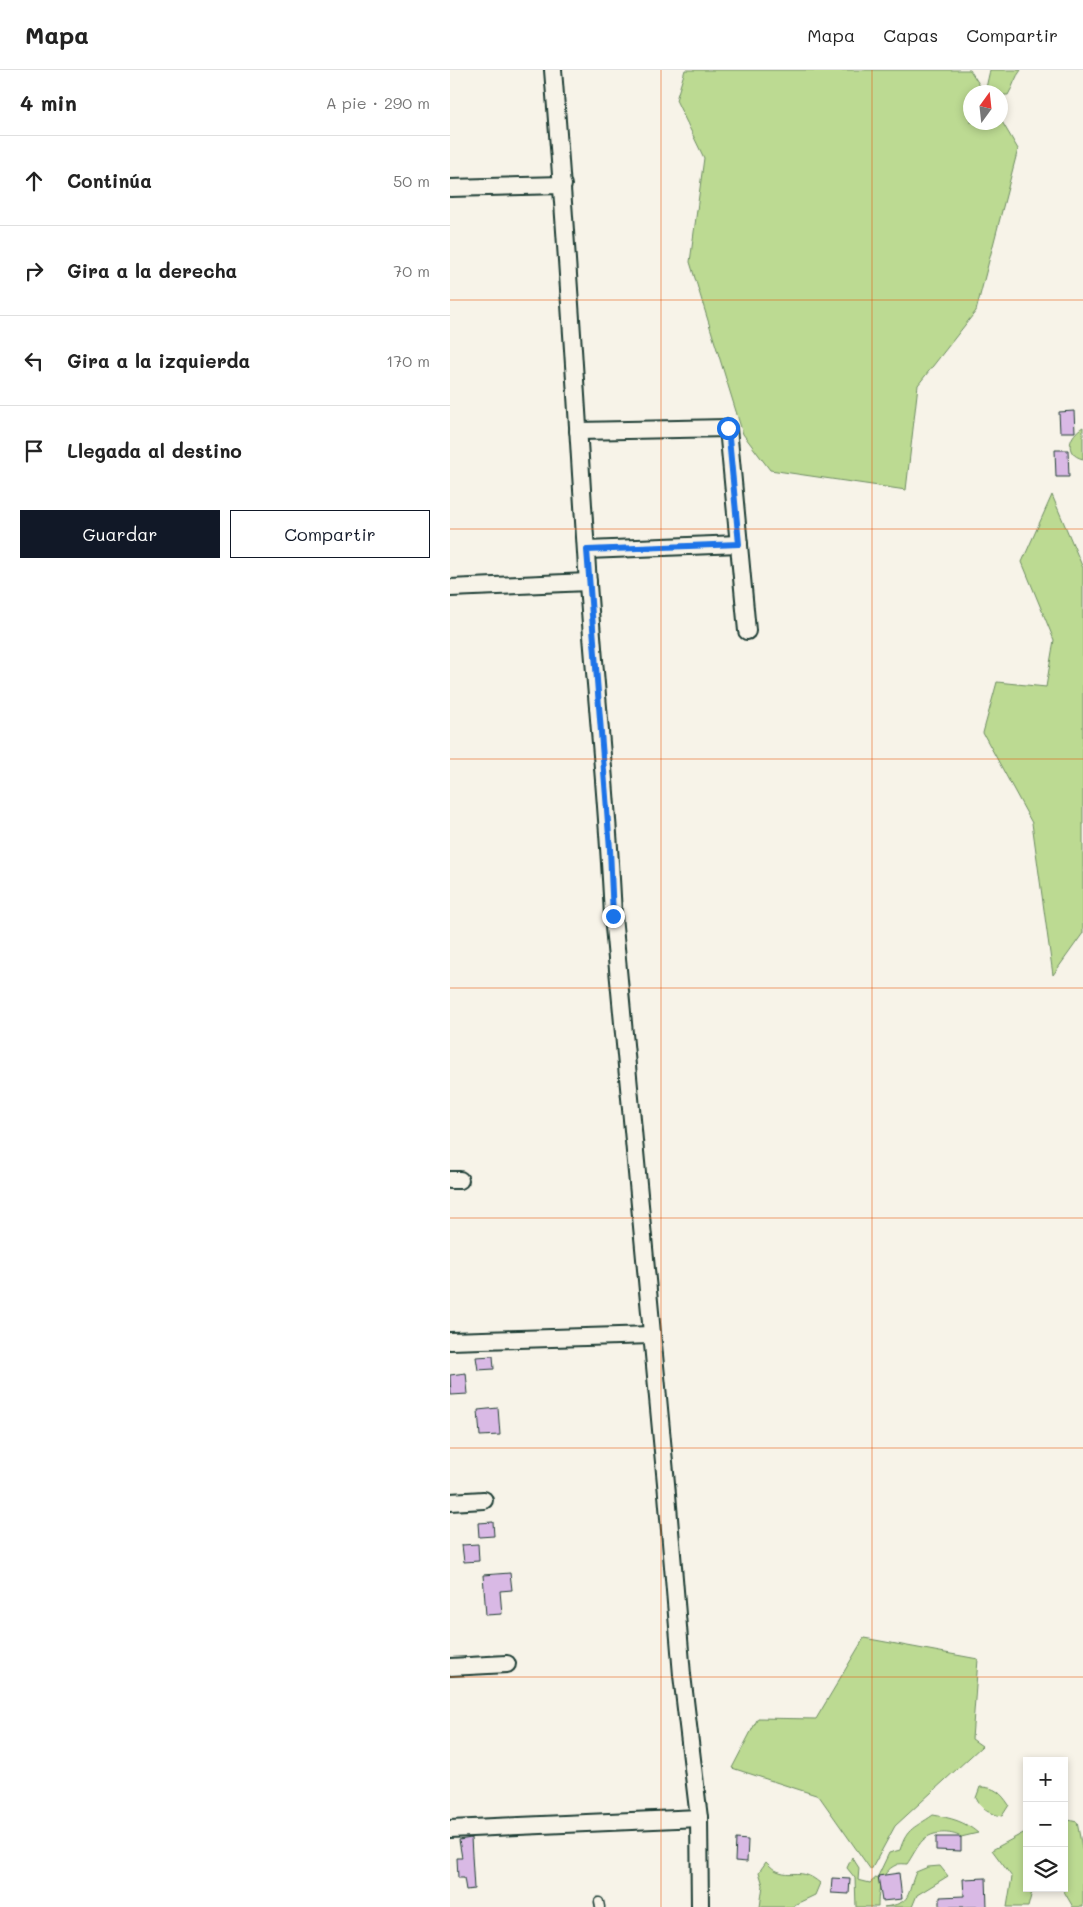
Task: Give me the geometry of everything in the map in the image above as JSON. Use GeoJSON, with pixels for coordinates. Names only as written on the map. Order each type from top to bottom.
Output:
{"type":"FeatureCollection","features":[{"type":"Feature","properties":{"kind":"street"},"geometry":{"type":"LineString","coordinates":[[553,70],[588,582],[610,849],[613,916],[682,1675],[699,1818],[700,1907]]}},
{"type":"Feature","properties":{"kind":"street"},"geometry":{"type":"LineString","coordinates":[[450,188],[562,185]]}},
{"type":"Feature","properties":{"kind":"street"},"geometry":{"type":"LineString","coordinates":[[578,431],[728,428],[747,631]]}},
{"type":"Feature","properties":{"kind":"street"},"geometry":{"type":"LineString","coordinates":[[587,550],[739,544]]}},
{"type":"Feature","properties":{"kind":"street"},"geometry":{"type":"LineString","coordinates":[[450,588],[588,582]]}},
{"type":"Feature","properties":{"kind":"street"},"geometry":{"type":"LineString","coordinates":[[450,1341],[652,1335]]}},
{"type":"Feature","properties":{"kind":"street"},"geometry":{"type":"LineString","coordinates":[[450,1502],[484,1500]]}},
{"type":"Feature","properties":{"kind":"street"},"geometry":{"type":"LineString","coordinates":[[450,1667],[507,1664]]}},
{"type":"Feature","properties":{"kind":"street"},"geometry":{"type":"LineString","coordinates":[[450,1829],[699,1818]]}},
{"type":"Feature","properties":{"kind":"green space"},"geometry":{"type":"Polygon","coordinates":[[[685,70],[970,70],[980,85],[963,85],[963,130],[1007,130],[1018,149],[976,311],[918,385],[906,490],[770,470],[743,434],[690,262],[704,158],[676,100],[685,70]]]}},
{"type":"Feature","properties":{"kind":"green space"},"geometry":{"type":"Polygon","coordinates":[[[990,70],[1021,70],[1008,95],[1008,85],[987,85],[990,70]]]}},
{"type":"Feature","properties":{"kind":"green space"},"geometry":{"type":"Polygon","coordinates":[[[1083,427],[1083,459],[1073,453],[1070,444],[1074,435],[1083,427]]]}},
{"type":"Feature","properties":{"kind":"green space"},"geometry":{"type":"Polygon","coordinates":[[[1052,495],[1083,568],[1083,933],[1053,975],[1032,823],[983,733],[997,682],[1046,687],[1054,640],[1022,562],[1052,495]]]}},
{"type":"Feature","properties":{"kind":"green space"},"geometry":{"type":"Polygon","coordinates":[[[864,1638],[978,1659],[972,1739],[982,1746],[895,1826],[871,1870],[819,1796],[732,1768],[758,1718],[816,1719],[864,1638]]]}},
{"type":"Feature","properties":{"kind":"green space"},"geometry":{"type":"Polygon","coordinates":[[[980,1787],[994,1790],[1006,1801],[1009,1805],[1002,1816],[990,1813],[981,1806],[976,1798],[980,1787]]]}},
{"type":"Feature","properties":{"kind":"green space"},"geometry":{"type":"Polygon","coordinates":[[[933,1815],[957,1821],[978,1833],[961,1837],[942,1833],[927,1837],[919,1845],[907,1864],[897,1864],[886,1872],[879,1889],[878,1907],[856,1907],[855,1878],[847,1868],[852,1857],[859,1868],[858,1880],[870,1883],[878,1876],[889,1853],[900,1850],[909,1832],[933,1815]]]}},
{"type":"Feature","properties":{"kind":"green space"},"geometry":{"type":"Polygon","coordinates":[[[1068,1820],[1077,1822],[1083,1853],[1083,1907],[1073,1907],[1064,1892],[1068,1892],[1068,1820]]]}},
{"type":"Feature","properties":{"kind":"green space"},"geometry":{"type":"Polygon","coordinates":[[[1023,1833],[1023,1892],[1032,1892],[1028,1907],[1007,1907],[1012,1877],[992,1850],[1023,1833]]]}},
{"type":"Feature","properties":{"kind":"green space"},"geometry":{"type":"Polygon","coordinates":[[[766,1862],[775,1870],[807,1875],[813,1878],[820,1883],[815,1895],[794,1905],[794,1907],[760,1907],[763,1885],[759,1872],[766,1862]]]}},
{"type":"Feature","properties":{"kind":"green space"},"geometry":{"type":"Polygon","coordinates":[[[940,1866],[948,1876],[917,1895],[912,1907],[884,1907],[900,1903],[907,1897],[916,1872],[928,1867],[940,1866]]]}},
{"type":"Feature","properties":{"kind":"building"},"geometry":{"type":"Polygon","coordinates":[[[1074,411],[1075,432],[1060,432],[1059,412],[1074,411]]]}},
{"type":"Feature","properties":{"kind":"building"},"geometry":{"type":"Polygon","coordinates":[[[1055,450],[1068,450],[1069,477],[1056,477],[1055,450]]]}},
{"type":"Feature","properties":{"kind":"building"},"geometry":{"type":"Polygon","coordinates":[[[493,1356],[494,1369],[478,1370],[476,1357],[493,1356]]]}},
{"type":"Feature","properties":{"kind":"building"},"geometry":{"type":"Polygon","coordinates":[[[466,1373],[468,1394],[451,1395],[450,1375],[466,1373]]]}},
{"type":"Feature","properties":{"kind":"building"},"geometry":{"type":"Polygon","coordinates":[[[498,1408],[500,1435],[480,1436],[478,1410],[498,1408]]]}},
{"type":"Feature","properties":{"kind":"building"},"geometry":{"type":"Polygon","coordinates":[[[493,1522],[494,1536],[479,1537],[478,1523],[493,1522]]]}},
{"type":"Feature","properties":{"kind":"building"},"geometry":{"type":"Polygon","coordinates":[[[478,1544],[479,1561],[464,1562],[462,1545],[478,1544]]]}},
{"type":"Feature","properties":{"kind":"building"},"geometry":{"type":"Polygon","coordinates":[[[510,1573],[512,1590],[500,1591],[502,1614],[486,1615],[483,1575],[510,1573]]]}},
{"type":"Feature","properties":{"kind":"building"},"geometry":{"type":"Polygon","coordinates":[[[936,1837],[961,1837],[961,1851],[936,1850],[936,1837]]]}},
{"type":"Feature","properties":{"kind":"building"},"geometry":{"type":"Polygon","coordinates":[[[471,1838],[474,1889],[466,1890],[464,1878],[458,1878],[457,1858],[462,1858],[459,1840],[471,1838]]]}},
{"type":"Feature","properties":{"kind":"building"},"geometry":{"type":"Polygon","coordinates":[[[736,1839],[748,1840],[747,1862],[735,1861],[736,1839]]]}},
{"type":"Feature","properties":{"kind":"building"},"geometry":{"type":"Polygon","coordinates":[[[899,1873],[902,1899],[882,1901],[878,1876],[899,1873]]]}},
{"type":"Feature","properties":{"kind":"building"},"geometry":{"type":"Polygon","coordinates":[[[832,1878],[850,1879],[849,1894],[831,1893],[832,1878]]]}},
{"type":"Feature","properties":{"kind":"building"},"geometry":{"type":"Polygon","coordinates":[[[986,1878],[987,1907],[940,1907],[940,1897],[964,1896],[963,1879],[986,1878]]]}},
{"type":"Feature","properties":{"kind":"route"},"geometry":{"type":"LineString","coordinates":[[613,916],[610,849],[587,550],[739,544],[728,428]]}}]}
